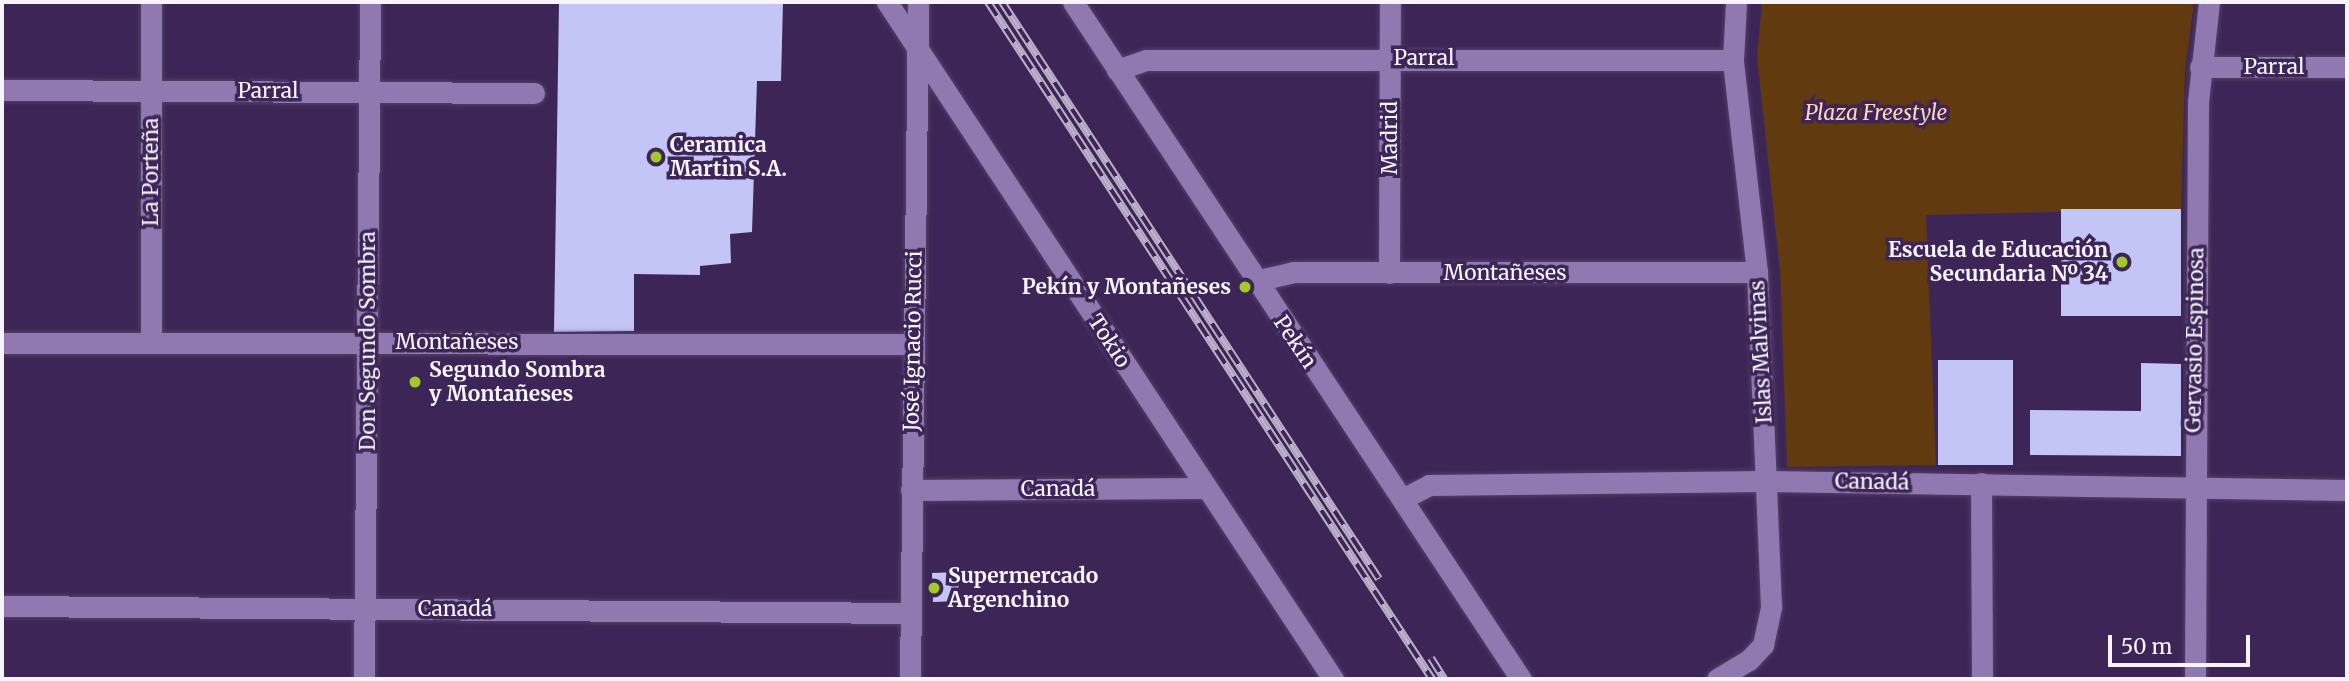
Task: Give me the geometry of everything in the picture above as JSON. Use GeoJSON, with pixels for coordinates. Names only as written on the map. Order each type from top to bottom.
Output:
{"type":"FeatureCollection","features":[{"type":"Feature","properties":{"kind":"street","name":"La Porteña"},"geometry":{"type":"LineString","coordinates":[[151,2],[151,343]]}},
{"type":"Feature","properties":{"kind":"street","name":"Don Segundo Sombra"},"geometry":{"type":"LineString","coordinates":[[364,679],[370,2]]}},
{"type":"Feature","properties":{"kind":"street","name":"Tokio"},"geometry":{"type":"LineString","coordinates":[[887,2],[1333,679]]}},
{"type":"Feature","properties":{"kind":"street","name":"José Ignacio Rucci"},"geometry":{"type":"LineString","coordinates":[[910,679],[908,613],[918,2]]}},
{"type":"Feature","properties":{"kind":"street","name":"Pekín"},"geometry":{"type":"LineString","coordinates":[[1073,2],[1255,281],[1521,679]]}},
{"type":"Feature","properties":{"kind":"street","name":"Madrid"},"geometry":{"type":"LineString","coordinates":[[1389,273],[1390,2]]}},
{"type":"Feature","properties":{"kind":"street","name":"Islas Malvinas"},"geometry":{"type":"LineString","coordinates":[[1717,679],[1749,660],[1763,645],[1768,628],[1756,272],[1733,60],[1736,2]]}},
{"type":"Feature","properties":{"kind":"street","name":"Gervasio Espinosa"},"geometry":{"type":"LineString","coordinates":[[2194,679],[2193,486],[2200,67],[2209,2]]}},
{"type":"Feature","properties":{"kind":"street","name":"Parral"},"geometry":{"type":"LineString","coordinates":[[1117,70],[1146,60],[1391,57],[1733,60]]}},
{"type":"Feature","properties":{"kind":"street","name":"Parral"},"geometry":{"type":"LineString","coordinates":[[2200,67],[2347,67]]}},
{"type":"Feature","properties":{"kind":"street","name":"Parral"},"geometry":{"type":"LineString","coordinates":[[2,90],[534,93]]}},
{"type":"Feature","properties":{"kind":"street"},"geometry":{"type":"LineString","coordinates":[[916,127],[926,114],[943,108],[951,108],[966,121]]}},
{"type":"Feature","properties":{"kind":"street","name":"Montañeses"},"geometry":{"type":"LineString","coordinates":[[1255,281],[1293,272],[1756,272]]}},
{"type":"Feature","properties":{"kind":"street","name":"Montañeses"},"geometry":{"type":"LineString","coordinates":[[2,344],[913,344]]}},
{"type":"Feature","properties":{"kind":"street","name":"Canadá"},"geometry":{"type":"LineString","coordinates":[[1402,499],[1429,485],[1765,481],[2347,490]]}},
{"type":"Feature","properties":{"kind":"street"},"geometry":{"type":"LineString","coordinates":[[1981,483],[1982,679]]}},
{"type":"Feature","properties":{"kind":"street","name":"Canadá"},"geometry":{"type":"LineString","coordinates":[[911,489],[1205,488]]}},
{"type":"Feature","properties":{"kind":"street","name":"Canadá"},"geometry":{"type":"LineString","coordinates":[[2,606],[908,613]]}},
{"type":"Feature","properties":{"kind":"green space","name":"Plaza Freestyle"},"geometry":{"type":"Polygon","coordinates":[[[1762,2],[2194,2],[2185,71],[2181,209],[1926,215],[1936,465],[1787,467],[1780,271],[1757,57],[1762,2]]]}},
{"type":"Feature","properties":{"kind":"building","name":"Ceramica Martin S.A."},"geometry":{"type":"Polygon","coordinates":[[[559,2],[783,2],[781,81],[757,81],[752,232],[730,234],[731,263],[700,266],[700,275],[634,274],[634,331],[554,332],[559,2]]]}},
{"type":"Feature","properties":{"kind":"building","name":"Escuela de Educación Secundaria Nº 34"},"geometry":{"type":"Polygon","coordinates":[[[2061,209],[2181,209],[2181,316],[2061,316],[2061,209]]]}},
{"type":"Feature","properties":{"kind":"building"},"geometry":{"type":"Polygon","coordinates":[[[1938,360],[2013,360],[2013,465],[1938,465],[1938,360]]]}},
{"type":"Feature","properties":{"kind":"building"},"geometry":{"type":"Polygon","coordinates":[[[2141,363],[2181,364],[2181,456],[2030,455],[2030,410],[2141,411],[2141,363]]]}},
{"type":"Feature","properties":{"kind":"building"},"geometry":{"type":"Polygon","coordinates":[[[958,572],[959,601],[933,602],[932,573],[958,572]]]}},
{"type":"Feature","properties":{"kind":"railway"},"geometry":{"type":"LineString","coordinates":[[988,2],[1432,679]]}},
{"type":"Feature","properties":{"kind":"railway"},"geometry":{"type":"LineString","coordinates":[[1002,2],[1379,579]]}},
{"type":"Feature","properties":{"kind":"railway"},"geometry":{"type":"LineString","coordinates":[[1431,658],[1444,679]]}},
{"type":"Feature","properties":{"kind":"place","name":"Ceramica Martin S.A."},"geometry":{"type":"Point","coordinates":[656,157]}},
{"type":"Feature","properties":{"kind":"place","name":"Escuela de Educación Secundaria Nº 34"},"geometry":{"type":"Point","coordinates":[2122,262]}},
{"type":"Feature","properties":{"kind":"place","name":"Pekín y Montañeses"},"geometry":{"type":"Point","coordinates":[1245,287]}},
{"type":"Feature","properties":{"kind":"place","name":"Segundo Sombra y Montañeses"},"geometry":{"type":"Point","coordinates":[415,382]}},
{"type":"Feature","properties":{"kind":"place","name":"Supermercado Argenchino"},"geometry":{"type":"Point","coordinates":[934,588]}}]}
